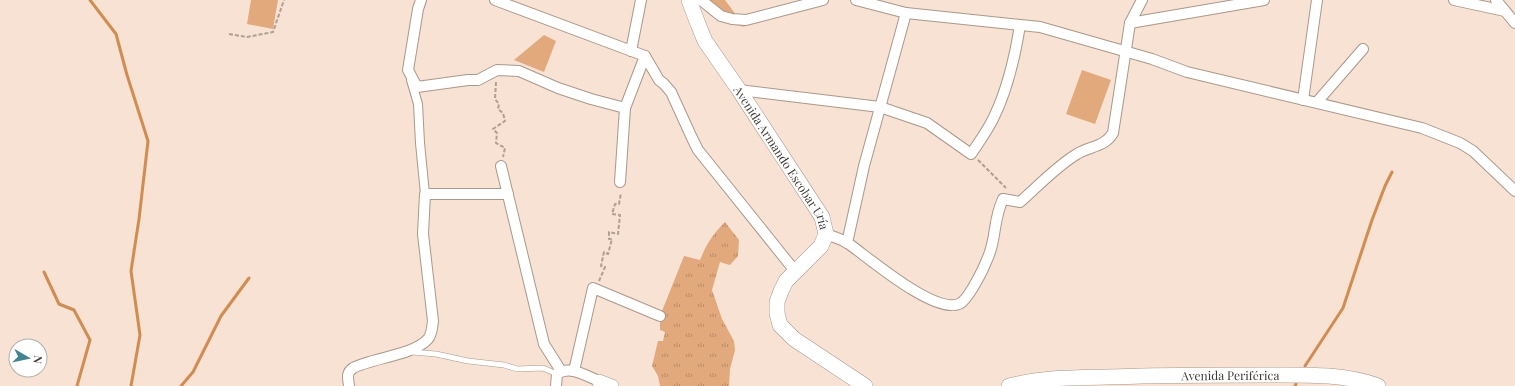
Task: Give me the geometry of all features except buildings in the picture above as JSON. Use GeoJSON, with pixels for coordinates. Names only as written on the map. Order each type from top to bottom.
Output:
{"type":"FeatureCollection","features":[{"type":"Feature","properties":{"kind":"main road","name":"Avenida Armando Escobar Uría"},"geometry":{"type":"LineString","coordinates":[[689,0],[705,41],[822,217],[826,234],[821,246],[786,281],[780,291],[777,302],[777,313],[780,325],[794,339],[866,386]]}},
{"type":"Feature","properties":{"kind":"main road","name":"Avenida Periférica"},"geometry":{"type":"LineString","coordinates":[[1009,386],[1058,379],[1190,375],[1290,375],[1349,378],[1378,386]]}},
{"type":"Feature","properties":{"kind":"street"},"geometry":{"type":"LineString","coordinates":[[349,386],[347,376],[349,371],[353,368],[423,344],[432,331],[433,322],[423,234],[425,194],[418,104],[408,70],[418,9],[421,0]]}},
{"type":"Feature","properties":{"kind":"street"},"geometry":{"type":"LineString","coordinates":[[495,0],[646,56],[659,80],[671,92],[698,150],[795,272]]}},
{"type":"Feature","properties":{"kind":"street"},"geometry":{"type":"LineString","coordinates":[[631,51],[641,0]]}},
{"type":"Feature","properties":{"kind":"street"},"geometry":{"type":"LineString","coordinates":[[701,0],[721,16],[732,19],[746,20],[823,0]]}},
{"type":"Feature","properties":{"kind":"street"},"geometry":{"type":"LineString","coordinates":[[856,0],[906,13],[1040,27],[1126,52],[1187,72],[1422,128],[1460,143],[1473,151],[1515,191]]}},
{"type":"Feature","properties":{"kind":"street"},"geometry":{"type":"LineString","coordinates":[[826,234],[847,243],[912,290],[948,305],[960,304],[965,300],[990,253],[998,209],[1003,199],[1020,202],[1077,153],[1104,143],[1110,139],[1113,133],[1130,23],[1142,0]]}},
{"type":"Feature","properties":{"kind":"street"},"geometry":{"type":"LineString","coordinates":[[1130,23],[1264,0]]}},
{"type":"Feature","properties":{"kind":"street"},"geometry":{"type":"LineString","coordinates":[[1303,100],[1317,0]]}},
{"type":"Feature","properties":{"kind":"street"},"geometry":{"type":"LineString","coordinates":[[1454,0],[1505,11]]}},
{"type":"Feature","properties":{"kind":"street"},"geometry":{"type":"LineString","coordinates":[[1496,0],[1515,23]]}},
{"type":"Feature","properties":{"kind":"street"},"geometry":{"type":"LineString","coordinates":[[847,243],[864,166],[906,13]]}},
{"type":"Feature","properties":{"kind":"street"},"geometry":{"type":"LineString","coordinates":[[739,90],[880,107],[927,123],[971,154],[994,118],[1007,87],[1016,52],[1020,25]]}},
{"type":"Feature","properties":{"kind":"street"},"geometry":{"type":"LineString","coordinates":[[1317,102],[1363,49]]}},
{"type":"Feature","properties":{"kind":"street"},"geometry":{"type":"LineString","coordinates":[[620,182],[625,108],[646,56]]}},
{"type":"Feature","properties":{"kind":"street"},"geometry":{"type":"LineString","coordinates":[[408,70],[417,87],[478,80],[497,70],[519,71],[558,88],[625,108]]}},
{"type":"Feature","properties":{"kind":"street"},"geometry":{"type":"LineString","coordinates":[[501,166],[544,344],[559,373],[556,386]]}},
{"type":"Feature","properties":{"kind":"street"},"geometry":{"type":"LineString","coordinates":[[425,194],[508,194]]}},
{"type":"Feature","properties":{"kind":"street"},"geometry":{"type":"LineString","coordinates":[[574,371],[593,288],[660,316]]}},
{"type":"Feature","properties":{"kind":"street"},"geometry":{"type":"LineString","coordinates":[[559,373],[567,370],[574,371],[600,383],[612,386]]}},
{"type":"Feature","properties":{"kind":"lane"},"geometry":{"type":"LineString","coordinates":[[405,351],[436,354],[504,365],[517,369],[543,368],[559,373]]}},
{"type":"Feature","properties":{"kind":"path"},"geometry":{"type":"LineString","coordinates":[[229,34],[247,37],[273,32],[284,0]]}},
{"type":"Feature","properties":{"kind":"path"},"geometry":{"type":"LineString","coordinates":[[497,70],[495,99],[499,104],[498,109],[503,113],[505,121],[493,129],[497,133],[496,143],[505,148],[501,166]]}},
{"type":"Feature","properties":{"kind":"path"},"geometry":{"type":"LineString","coordinates":[[971,154],[1020,202]]}},
{"type":"Feature","properties":{"kind":"path"},"geometry":{"type":"LineString","coordinates":[[596,289],[605,267],[601,266],[604,252],[608,254],[612,239],[609,239],[609,232],[618,234],[620,215],[612,214],[615,204],[619,204],[621,193],[616,192],[620,182]]}},
{"type":"Feature","properties":{"kind":"green space"},"geometry":{"type":"Polygon","coordinates":[[[251,0],[278,0],[273,29],[247,24],[251,0]]]}},
{"type":"Feature","properties":{"kind":"green space"},"geometry":{"type":"Polygon","coordinates":[[[702,0],[725,0],[745,27],[722,22],[704,4],[702,0]]]}},
{"type":"Feature","properties":{"kind":"green space"},"geometry":{"type":"Polygon","coordinates":[[[544,35],[556,41],[544,72],[514,60],[544,35]]]}},
{"type":"Feature","properties":{"kind":"green space"},"geometry":{"type":"Polygon","coordinates":[[[1082,70],[1111,80],[1095,124],[1066,114],[1082,70]]]}},
{"type":"Feature","properties":{"kind":"green space"},"geometry":{"type":"Polygon","coordinates":[[[725,222],[739,240],[738,256],[730,265],[720,262],[712,290],[722,319],[734,341],[735,350],[730,369],[729,386],[660,386],[658,376],[652,366],[658,341],[663,341],[665,332],[660,330],[660,316],[684,256],[700,260],[711,239],[725,222]]]}},
{"type":"Feature","properties":{"kind":"waterway"},"geometry":{"type":"LineString","coordinates":[[90,0],[116,34],[127,75],[148,141],[131,271],[140,335],[131,386]]}},
{"type":"Feature","properties":{"kind":"waterway"},"geometry":{"type":"LineString","coordinates":[[1305,366],[1343,308],[1372,220],[1392,172]]}},
{"type":"Feature","properties":{"kind":"waterway"},"geometry":{"type":"LineString","coordinates":[[44,272],[59,304],[74,310],[90,340],[77,386]]}},
{"type":"Feature","properties":{"kind":"waterway"},"geometry":{"type":"LineString","coordinates":[[181,386],[193,372],[221,316],[249,278]]}}]}
